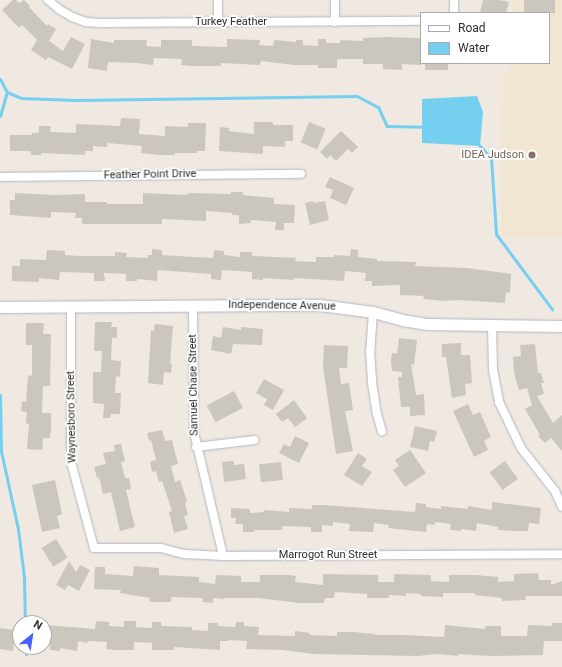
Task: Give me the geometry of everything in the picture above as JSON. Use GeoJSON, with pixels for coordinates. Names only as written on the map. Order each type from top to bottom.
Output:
{"type":"FeatureCollection","features":[{"type":"Feature","properties":{"kind":"street","name":"Turkey Feather"},"geometry":{"type":"LineString","coordinates":[[48,0],[60,10],[72,17],[86,22],[420,21]]}},
{"type":"Feature","properties":{"kind":"street"},"geometry":{"type":"LineString","coordinates":[[218,0],[218,22]]}},
{"type":"Feature","properties":{"kind":"street"},"geometry":{"type":"LineString","coordinates":[[335,0],[335,22]]}},
{"type":"Feature","properties":{"kind":"street"},"geometry":{"type":"LineString","coordinates":[[454,0],[454,12]]}},
{"type":"Feature","properties":{"kind":"street","name":"Feather Point Drive"},"geometry":{"type":"LineString","coordinates":[[0,177],[301,174]]}},
{"type":"Feature","properties":{"kind":"street","name":"Independence Avenue"},"geometry":{"type":"LineString","coordinates":[[0,307],[320,305],[373,312],[402,320],[428,324],[562,326]]}},
{"type":"Feature","properties":{"kind":"street","name":"Samuel Chase Street"},"geometry":{"type":"LineString","coordinates":[[193,306],[194,432],[196,447],[223,556]]}},
{"type":"Feature","properties":{"kind":"street","name":"Waynesboro Street"},"geometry":{"type":"LineString","coordinates":[[71,307],[71,462],[94,548]]}},
{"type":"Feature","properties":{"kind":"street"},"geometry":{"type":"LineString","coordinates":[[373,312],[370,351],[372,383],[377,414],[382,431]]}},
{"type":"Feature","properties":{"kind":"street"},"geometry":{"type":"LineString","coordinates":[[492,326],[493,370],[499,402],[521,448],[555,491],[562,507]]}},
{"type":"Feature","properties":{"kind":"street"},"geometry":{"type":"LineString","coordinates":[[196,447],[256,440]]}},
{"type":"Feature","properties":{"kind":"street","name":"Marrogot Run Street"},"geometry":{"type":"LineString","coordinates":[[94,548],[161,548],[184,554],[223,556],[562,554]]}},
{"type":"Feature","properties":{"kind":"shaded area","name":"IDEA Judson"},"geometry":{"type":"Polygon","coordinates":[[[512,0],[562,0],[562,237],[501,237],[503,73],[510,72],[510,64],[550,64],[550,12],[512,12],[512,0]]]}},
{"type":"Feature","properties":{"kind":"water"},"geometry":{"type":"Polygon","coordinates":[[[477,96],[483,112],[480,146],[422,143],[422,99],[477,96]]]}},
{"type":"Feature","properties":{"kind":"building"},"geometry":{"type":"Polygon","coordinates":[[[13,0],[16,0],[19,3],[24,0],[47,26],[48,24],[56,29],[49,41],[63,51],[71,37],[85,44],[72,69],[48,57],[46,60],[31,50],[37,40],[22,25],[19,28],[2,10],[13,0]]]}},
{"type":"Feature","properties":{"kind":"building"},"geometry":{"type":"Polygon","coordinates":[[[483,0],[499,0],[509,2],[506,12],[480,12],[483,0]]]}},
{"type":"Feature","properties":{"kind":"building"},"geometry":{"type":"Polygon","coordinates":[[[524,0],[555,0],[555,13],[524,12],[524,0]]]}},
{"type":"Feature","properties":{"kind":"building"},"geometry":{"type":"Polygon","coordinates":[[[363,38],[420,38],[421,65],[402,64],[402,70],[383,69],[383,64],[363,64],[363,59],[337,59],[337,68],[318,68],[318,65],[294,65],[261,61],[260,65],[221,63],[221,66],[192,66],[181,65],[182,59],[154,58],[153,65],[108,62],[107,71],[88,68],[91,39],[114,43],[114,40],[147,40],[146,46],[161,47],[161,40],[192,40],[192,46],[227,47],[227,39],[260,40],[259,45],[273,46],[274,40],[296,42],[296,40],[303,40],[303,45],[318,46],[318,39],[326,39],[326,43],[340,43],[340,40],[363,41],[363,38]]]}},
{"type":"Feature","properties":{"kind":"building"},"geometry":{"type":"Polygon","coordinates":[[[425,64],[448,64],[448,70],[425,70],[425,64]]]}},
{"type":"Feature","properties":{"kind":"building"},"geometry":{"type":"Polygon","coordinates":[[[121,118],[140,119],[139,134],[165,136],[165,126],[188,127],[188,123],[206,123],[205,151],[197,151],[197,153],[175,153],[175,155],[161,155],[141,153],[142,146],[107,143],[107,147],[93,146],[93,151],[85,151],[85,155],[41,153],[41,155],[31,155],[31,151],[10,151],[10,135],[32,135],[32,133],[39,133],[39,126],[51,126],[50,132],[76,133],[76,124],[120,126],[121,118]]]}},
{"type":"Feature","properties":{"kind":"building"},"geometry":{"type":"Polygon","coordinates":[[[254,122],[273,122],[273,125],[293,125],[293,141],[285,141],[285,147],[263,146],[263,154],[219,151],[220,127],[229,128],[229,131],[254,134],[254,122]]]}},
{"type":"Feature","properties":{"kind":"building"},"geometry":{"type":"Polygon","coordinates":[[[309,122],[326,129],[317,149],[301,142],[309,122]]]}},
{"type":"Feature","properties":{"kind":"building"},"geometry":{"type":"Polygon","coordinates":[[[341,131],[358,147],[352,153],[348,149],[336,161],[330,155],[327,159],[320,152],[341,131]]]}},
{"type":"Feature","properties":{"kind":"building"},"geometry":{"type":"Polygon","coordinates":[[[330,177],[354,188],[346,205],[330,198],[333,190],[325,187],[330,177]]]}},
{"type":"Feature","properties":{"kind":"building"},"geometry":{"type":"Polygon","coordinates":[[[231,192],[243,192],[243,195],[274,198],[274,204],[295,205],[294,223],[284,223],[284,230],[275,230],[276,222],[251,220],[251,223],[239,224],[239,215],[206,211],[206,221],[162,219],[162,224],[82,224],[82,218],[75,218],[76,213],[51,212],[51,218],[10,215],[10,200],[15,200],[15,193],[54,195],[85,194],[85,202],[107,202],[107,204],[143,204],[143,193],[187,195],[188,193],[231,194],[231,192]]]}},
{"type":"Feature","properties":{"kind":"building"},"geometry":{"type":"Polygon","coordinates":[[[313,201],[314,203],[325,201],[329,220],[310,225],[305,203],[313,201]]]}},
{"type":"Feature","properties":{"kind":"building"},"geometry":{"type":"Polygon","coordinates":[[[152,249],[162,250],[162,255],[213,258],[214,250],[224,251],[224,255],[240,257],[240,252],[252,252],[252,256],[296,258],[295,261],[316,262],[316,257],[334,257],[334,255],[350,256],[351,249],[358,250],[358,257],[377,259],[377,261],[416,262],[415,266],[467,268],[511,274],[510,293],[506,292],[505,303],[423,299],[424,296],[400,295],[400,285],[372,286],[372,281],[365,281],[366,273],[345,271],[344,281],[294,278],[294,280],[263,278],[263,280],[252,279],[252,272],[222,270],[221,280],[211,279],[211,274],[158,270],[157,281],[137,279],[137,281],[126,281],[126,274],[104,273],[105,281],[94,281],[94,273],[60,272],[59,280],[39,278],[39,282],[12,281],[12,266],[20,266],[20,259],[46,260],[47,250],[65,251],[65,255],[115,256],[115,252],[127,253],[126,257],[148,258],[148,255],[152,255],[152,249]]]}},
{"type":"Feature","properties":{"kind":"building"},"geometry":{"type":"Polygon","coordinates":[[[95,322],[112,322],[111,327],[117,327],[117,338],[112,338],[111,360],[121,361],[120,377],[116,376],[115,393],[121,393],[120,414],[111,414],[110,418],[103,418],[104,404],[93,403],[93,372],[101,372],[102,351],[94,351],[95,322]]]}},
{"type":"Feature","properties":{"kind":"building"},"geometry":{"type":"Polygon","coordinates":[[[26,323],[44,323],[43,334],[51,334],[50,386],[43,386],[42,413],[51,413],[51,429],[50,438],[43,438],[42,450],[27,449],[29,424],[26,423],[27,412],[21,411],[22,401],[26,402],[28,375],[32,376],[32,345],[26,345],[26,323]]]}},
{"type":"Feature","properties":{"kind":"building"},"geometry":{"type":"Polygon","coordinates":[[[155,324],[173,326],[170,363],[172,364],[171,373],[164,372],[163,385],[148,383],[151,330],[154,331],[155,324]]]}},
{"type":"Feature","properties":{"kind":"building"},"geometry":{"type":"Polygon","coordinates":[[[223,327],[241,330],[241,327],[263,329],[262,345],[233,344],[231,354],[211,350],[213,336],[221,338],[223,327]]]}},
{"type":"Feature","properties":{"kind":"building"},"geometry":{"type":"Polygon","coordinates":[[[399,338],[417,340],[414,365],[411,364],[416,395],[424,394],[425,415],[410,416],[410,407],[401,407],[398,377],[402,377],[402,372],[392,371],[391,361],[392,353],[397,354],[399,338]]]}},
{"type":"Feature","properties":{"kind":"building"},"geometry":{"type":"Polygon","coordinates":[[[461,343],[461,355],[470,355],[472,383],[465,384],[466,395],[452,398],[446,357],[442,357],[442,344],[461,343]]]}},
{"type":"Feature","properties":{"kind":"building"},"geometry":{"type":"Polygon","coordinates":[[[535,344],[538,373],[541,373],[544,383],[541,383],[544,394],[537,396],[553,423],[562,415],[562,451],[551,438],[545,443],[538,436],[540,435],[525,409],[532,405],[527,388],[519,390],[514,373],[513,357],[521,356],[520,345],[535,344]]]}},
{"type":"Feature","properties":{"kind":"building"},"geometry":{"type":"Polygon","coordinates":[[[324,345],[348,346],[347,368],[339,368],[341,384],[349,383],[353,410],[345,411],[353,451],[336,454],[323,367],[324,345]]]}},
{"type":"Feature","properties":{"kind":"building"},"geometry":{"type":"Polygon","coordinates":[[[264,379],[284,390],[273,410],[264,405],[267,399],[256,393],[264,379]]]}},
{"type":"Feature","properties":{"kind":"building"},"geometry":{"type":"Polygon","coordinates":[[[234,391],[243,408],[216,422],[207,406],[234,391]]]}},
{"type":"Feature","properties":{"kind":"building"},"geometry":{"type":"Polygon","coordinates":[[[294,400],[307,418],[295,427],[288,418],[282,422],[276,414],[294,400]]]}},
{"type":"Feature","properties":{"kind":"building"},"geometry":{"type":"Polygon","coordinates":[[[468,404],[473,415],[480,412],[491,437],[484,441],[488,450],[474,457],[453,411],[468,404]]]}},
{"type":"Feature","properties":{"kind":"building"},"geometry":{"type":"Polygon","coordinates":[[[415,426],[437,431],[434,442],[430,441],[428,451],[410,447],[415,426]]]}},
{"type":"Feature","properties":{"kind":"building"},"geometry":{"type":"Polygon","coordinates":[[[162,430],[165,441],[172,440],[178,464],[171,466],[175,482],[180,480],[187,501],[185,502],[188,515],[184,516],[188,529],[174,533],[169,512],[172,511],[162,481],[159,482],[156,471],[152,472],[150,462],[156,460],[151,440],[149,441],[147,433],[162,430]]]}},
{"type":"Feature","properties":{"kind":"building"},"geometry":{"type":"Polygon","coordinates":[[[295,436],[309,443],[299,463],[279,453],[284,444],[290,447],[295,436]]]}},
{"type":"Feature","properties":{"kind":"building"},"geometry":{"type":"Polygon","coordinates":[[[121,444],[125,461],[121,462],[125,478],[129,478],[131,489],[126,490],[135,527],[120,531],[111,492],[103,494],[99,477],[97,478],[94,467],[106,464],[103,453],[115,451],[114,445],[121,444]]]}},
{"type":"Feature","properties":{"kind":"building"},"geometry":{"type":"Polygon","coordinates":[[[410,450],[426,473],[405,487],[393,470],[399,466],[395,460],[410,450]]]}},
{"type":"Feature","properties":{"kind":"building"},"geometry":{"type":"Polygon","coordinates":[[[358,453],[367,459],[362,466],[372,472],[362,486],[344,475],[358,453]]]}},
{"type":"Feature","properties":{"kind":"building"},"geometry":{"type":"Polygon","coordinates":[[[234,461],[234,465],[244,464],[246,479],[224,482],[222,462],[234,461]]]}},
{"type":"Feature","properties":{"kind":"building"},"geometry":{"type":"Polygon","coordinates":[[[505,461],[518,479],[503,490],[490,472],[505,461]]]}},
{"type":"Feature","properties":{"kind":"building"},"geometry":{"type":"Polygon","coordinates":[[[281,462],[283,480],[261,482],[259,464],[281,462]]]}},
{"type":"Feature","properties":{"kind":"building"},"geometry":{"type":"Polygon","coordinates":[[[55,480],[62,514],[57,516],[60,528],[42,532],[32,485],[55,480]]]}},
{"type":"Feature","properties":{"kind":"building"},"geometry":{"type":"Polygon","coordinates":[[[492,502],[541,508],[539,524],[529,523],[528,531],[514,531],[498,530],[498,527],[477,523],[476,531],[462,529],[461,531],[450,530],[451,524],[435,522],[435,525],[427,524],[426,532],[388,528],[389,525],[374,523],[373,532],[349,531],[350,524],[333,522],[333,526],[322,525],[322,532],[311,532],[311,527],[282,526],[282,530],[254,530],[254,532],[243,532],[243,524],[235,524],[236,518],[231,518],[231,508],[250,509],[250,513],[264,512],[264,510],[289,512],[289,508],[312,509],[312,505],[324,505],[415,512],[416,503],[426,504],[426,507],[441,509],[441,506],[468,509],[468,506],[492,510],[492,502]]]}},
{"type":"Feature","properties":{"kind":"building"},"geometry":{"type":"Polygon","coordinates":[[[56,539],[68,558],[53,567],[42,548],[56,539]]]}},
{"type":"Feature","properties":{"kind":"building"},"geometry":{"type":"Polygon","coordinates":[[[69,561],[76,572],[80,565],[90,570],[79,591],[68,585],[65,590],[56,585],[69,561]]]}},
{"type":"Feature","properties":{"kind":"building"},"geometry":{"type":"Polygon","coordinates":[[[134,566],[159,568],[159,575],[199,577],[199,582],[215,584],[216,575],[241,576],[241,582],[260,582],[260,575],[288,575],[296,576],[295,582],[323,585],[323,574],[378,575],[378,582],[394,582],[394,574],[431,575],[431,581],[449,582],[449,575],[476,575],[498,577],[498,582],[514,581],[514,574],[538,573],[539,580],[551,580],[551,585],[562,581],[562,596],[525,596],[526,600],[502,601],[502,598],[475,595],[475,593],[443,593],[443,597],[421,596],[421,594],[406,593],[406,596],[389,595],[389,598],[367,598],[367,594],[335,592],[334,598],[325,598],[324,603],[299,603],[259,598],[213,598],[213,603],[202,602],[203,598],[171,597],[171,602],[150,602],[150,598],[120,593],[121,590],[94,589],[95,567],[105,567],[105,574],[133,576],[134,566]]]}},
{"type":"Feature","properties":{"kind":"building"},"geometry":{"type":"Polygon","coordinates":[[[96,621],[109,622],[109,626],[124,627],[124,621],[136,621],[136,627],[152,628],[152,622],[161,622],[161,626],[192,627],[192,630],[208,631],[208,623],[218,623],[218,626],[235,627],[236,622],[244,622],[244,626],[259,627],[258,635],[295,636],[295,631],[310,633],[310,635],[337,636],[337,632],[353,632],[375,635],[444,637],[445,625],[485,629],[485,626],[501,626],[501,636],[527,636],[528,625],[552,626],[552,623],[562,623],[562,641],[544,641],[543,655],[491,656],[458,654],[458,656],[438,654],[417,656],[313,654],[283,650],[246,649],[247,641],[229,640],[220,641],[220,650],[174,647],[174,650],[152,650],[152,643],[134,642],[134,650],[116,650],[106,649],[107,642],[88,641],[87,643],[78,641],[77,651],[60,648],[60,651],[52,650],[52,626],[95,629],[96,621]]]}},
{"type":"Feature","properties":{"kind":"building"},"geometry":{"type":"Polygon","coordinates":[[[0,628],[12,630],[12,651],[0,649],[0,628]]]}},
{"type":"Feature","properties":{"kind":"waterway"},"geometry":{"type":"LineString","coordinates":[[0,79],[7,92],[21,98],[76,100],[357,96],[378,107],[387,126],[426,127]]}},
{"type":"Feature","properties":{"kind":"waterway"},"geometry":{"type":"LineString","coordinates":[[0,116],[7,92]]}},
{"type":"Feature","properties":{"kind":"waterway"},"geometry":{"type":"LineString","coordinates":[[478,144],[491,158],[496,234],[552,309]]}},
{"type":"Feature","properties":{"kind":"waterway"},"geometry":{"type":"LineString","coordinates":[[0,395],[1,451],[18,529],[24,577],[25,615]]}},
{"type":"Feature","properties":{"kind":"place","name":"IDEA Judson"},"geometry":{"type":"Point","coordinates":[532,155]}}]}
